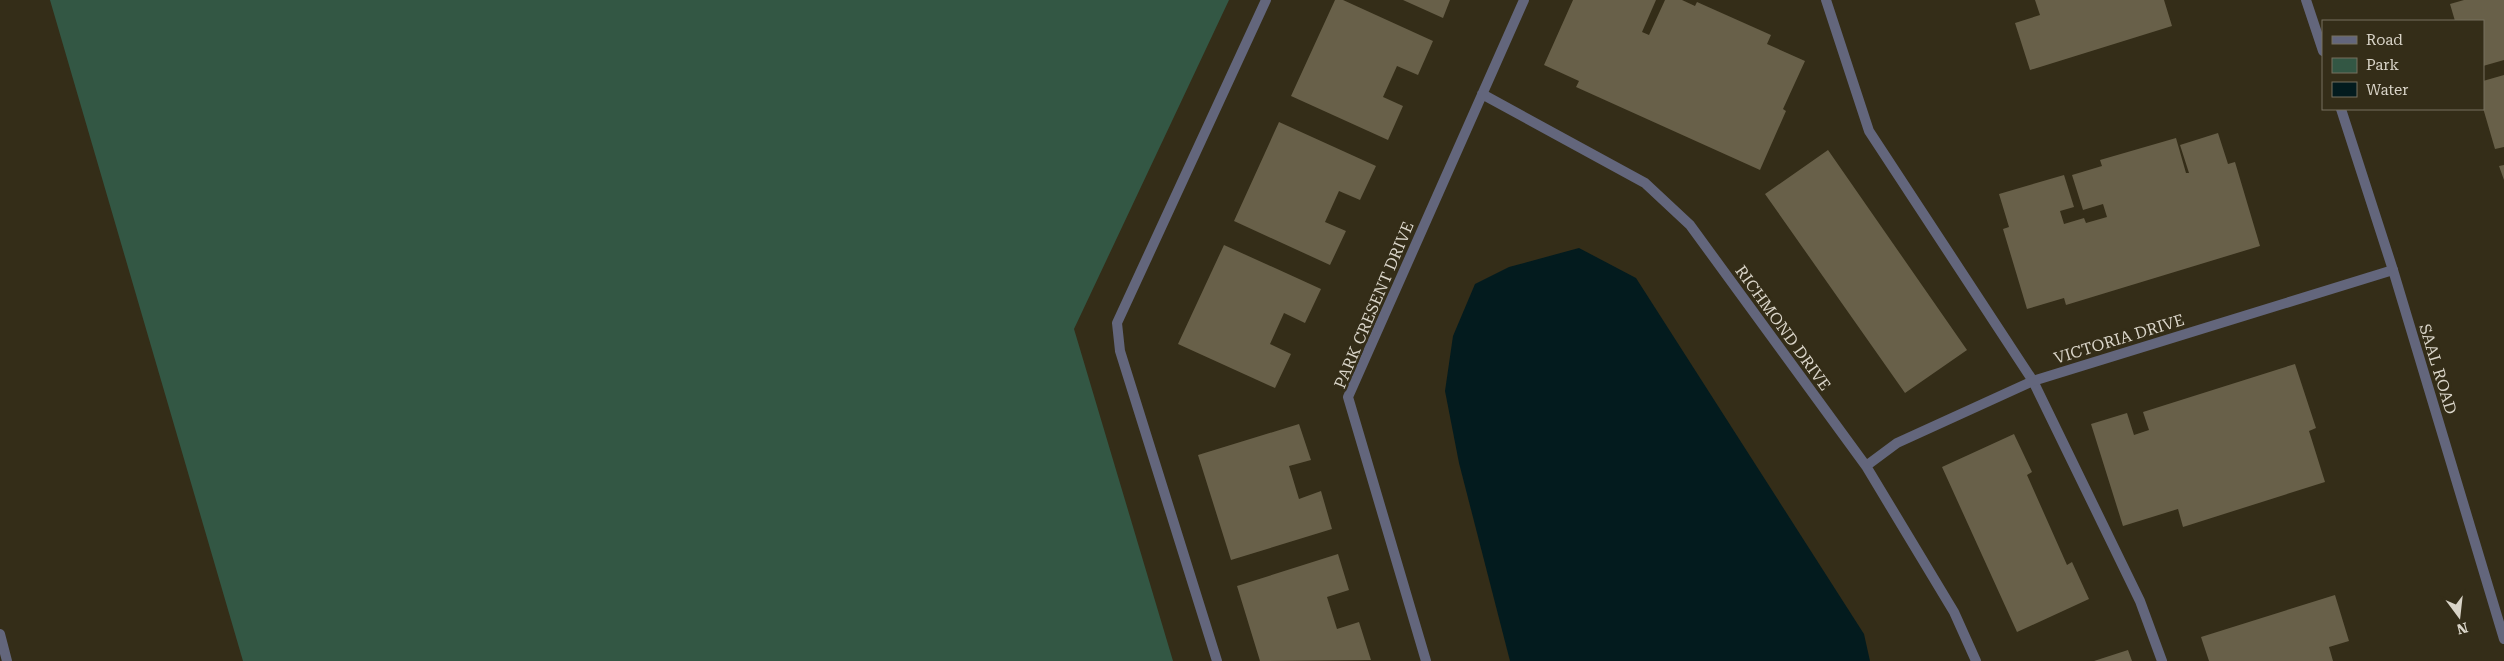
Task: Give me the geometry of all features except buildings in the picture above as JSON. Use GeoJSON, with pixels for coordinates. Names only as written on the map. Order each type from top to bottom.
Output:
{"type":"FeatureCollection","features":[{"type":"Feature","properties":{"kind":"street"},"geometry":{"type":"LineString","coordinates":[[1217,661],[1120,351],[1116,322],[1266,0]]}},
{"type":"Feature","properties":{"kind":"street","name":"PARK CRESENT DRIVE"},"geometry":{"type":"LineString","coordinates":[[1426,661],[1348,397],[1524,0]]}},
{"type":"Feature","properties":{"kind":"street"},"geometry":{"type":"LineString","coordinates":[[1826,0],[1868,131],[2033,381],[2140,601],[2162,661]]}},
{"type":"Feature","properties":{"kind":"street"},"geometry":{"type":"LineString","coordinates":[[2306,0],[2322,48]]}},
{"type":"Feature","properties":{"kind":"street","name":"RICHMOND DRIVE"},"geometry":{"type":"LineString","coordinates":[[1482,94],[1645,183],[1690,225],[1866,466],[1954,612],[1976,661]]}},
{"type":"Feature","properties":{"kind":"street","name":"SAAL ROAD"},"geometry":{"type":"LineString","coordinates":[[2341,110],[2393,270],[2504,638]]}},
{"type":"Feature","properties":{"kind":"street","name":"VICTORIA DRIVE"},"geometry":{"type":"LineString","coordinates":[[1866,466],[1897,444],[2033,381],[2393,270]]}},
{"type":"Feature","properties":{"kind":"street"},"geometry":{"type":"LineString","coordinates":[[0,634],[7,661]]}},
{"type":"Feature","properties":{"kind":"green space"},"geometry":{"type":"Polygon","coordinates":[[[50,0],[1229,0],[1074,329],[1173,661],[243,661],[50,0]]]}},
{"type":"Feature","properties":{"kind":"water"},"geometry":{"type":"Polygon","coordinates":[[[1579,248],[1636,278],[1864,634],[1870,661],[1510,661],[1459,463],[1445,391],[1453,336],[1475,284],[1509,267],[1579,248]]]}}]}
